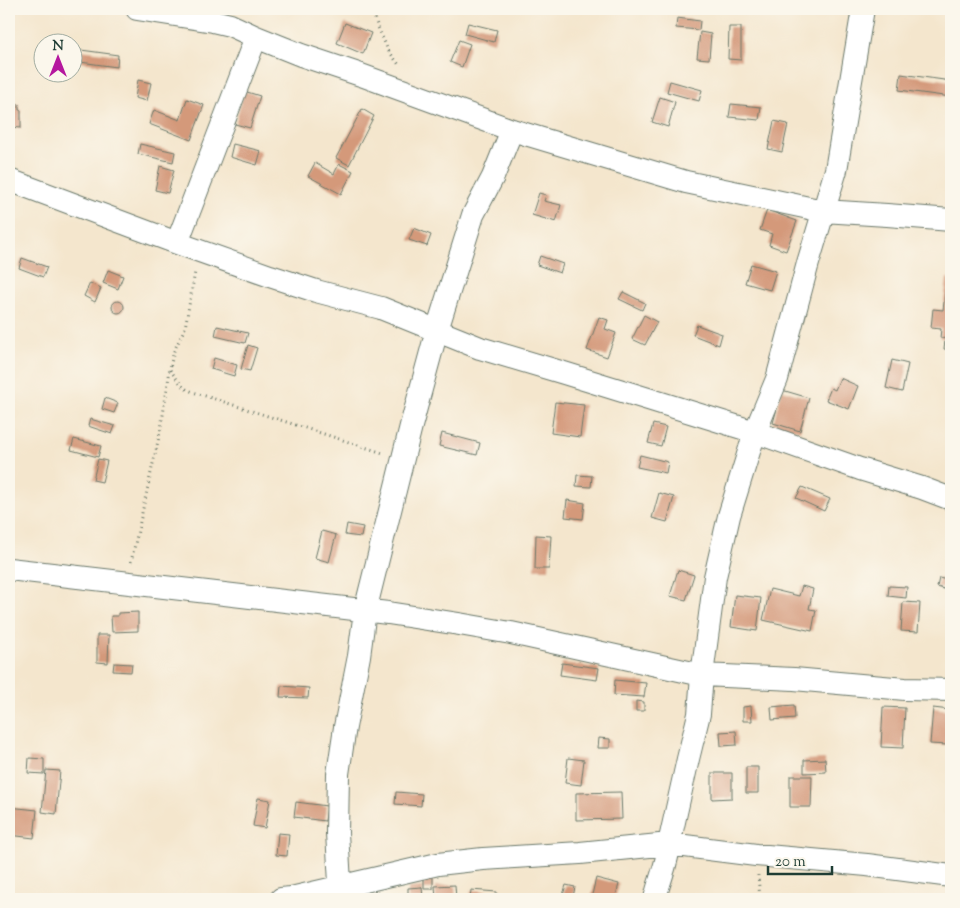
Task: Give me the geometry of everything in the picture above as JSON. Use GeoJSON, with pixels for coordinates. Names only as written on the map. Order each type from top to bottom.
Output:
{"type":"FeatureCollection","features":[{"type":"Feature","properties":{"kind":"street"},"geometry":{"type":"LineString","coordinates":[[136,9],[213,20],[230,25],[301,55],[512,130],[686,182],[823,211],[951,220]]}},
{"type":"Feature","properties":{"kind":"street"},"geometry":{"type":"LineString","coordinates":[[656,899],[657,890],[669,856],[669,844],[699,714],[702,675],[715,577],[729,516],[755,432],[777,380],[808,263],[836,170],[863,9]]}},
{"type":"Feature","properties":{"kind":"street"},"geometry":{"type":"LineString","coordinates":[[177,243],[256,37]]}},
{"type":"Feature","properties":{"kind":"street"},"geometry":{"type":"LineString","coordinates":[[341,893],[337,833],[338,774],[365,611],[437,330],[473,214],[493,177],[512,130]]}},
{"type":"Feature","properties":{"kind":"street"},"geometry":{"type":"LineString","coordinates":[[9,180],[199,251],[316,291],[380,308],[480,348],[755,432],[951,499]]}},
{"type":"Feature","properties":{"kind":"street"},"geometry":{"type":"LineString","coordinates":[[9,569],[365,611],[450,623],[511,633],[702,675],[794,679],[905,689],[951,690]]}},
{"type":"Feature","properties":{"kind":"street"},"geometry":{"type":"LineString","coordinates":[[281,899],[341,893],[438,864],[669,844],[951,876]]}},
{"type":"Feature","properties":{"kind":"path"},"geometry":{"type":"LineString","coordinates":[[372,9],[388,50],[403,70]]}},
{"type":"Feature","properties":{"kind":"path"},"geometry":{"type":"LineString","coordinates":[[126,582],[161,428],[174,351],[185,328],[199,251]]}},
{"type":"Feature","properties":{"kind":"path"},"geometry":{"type":"LineString","coordinates":[[170,370],[184,388],[193,392],[343,442],[403,459]]}},
{"type":"Feature","properties":{"kind":"building"},"geometry":{"type":"Polygon","coordinates":[[[677,18],[700,21],[699,30],[676,28],[677,18]]]}},
{"type":"Feature","properties":{"kind":"building"},"geometry":{"type":"Polygon","coordinates":[[[345,23],[371,33],[363,54],[337,43],[345,23]]]}},
{"type":"Feature","properties":{"kind":"building"},"geometry":{"type":"Polygon","coordinates":[[[468,23],[497,30],[494,42],[465,34],[468,23]]]}},
{"type":"Feature","properties":{"kind":"building"},"geometry":{"type":"Polygon","coordinates":[[[729,27],[741,27],[741,60],[728,59],[729,27]]]}},
{"type":"Feature","properties":{"kind":"building"},"geometry":{"type":"Polygon","coordinates":[[[700,32],[711,34],[709,59],[697,58],[700,32]]]}},
{"type":"Feature","properties":{"kind":"building"},"geometry":{"type":"Polygon","coordinates":[[[459,40],[470,44],[462,67],[450,62],[459,40]]]}},
{"type":"Feature","properties":{"kind":"building"},"geometry":{"type":"Polygon","coordinates":[[[82,50],[118,55],[117,67],[82,62],[82,50]]]}},
{"type":"Feature","properties":{"kind":"building"},"geometry":{"type":"Polygon","coordinates":[[[901,74],[951,81],[951,97],[899,90],[901,74]]]}},
{"type":"Feature","properties":{"kind":"building"},"geometry":{"type":"Polygon","coordinates":[[[138,80],[151,83],[147,101],[135,98],[138,80]]]}},
{"type":"Feature","properties":{"kind":"building"},"geometry":{"type":"Polygon","coordinates":[[[670,81],[702,90],[699,101],[667,92],[670,81]]]}},
{"type":"Feature","properties":{"kind":"building"},"geometry":{"type":"Polygon","coordinates":[[[244,91],[260,96],[250,128],[235,124],[244,91]]]}},
{"type":"Feature","properties":{"kind":"building"},"geometry":{"type":"Polygon","coordinates":[[[660,97],[675,102],[668,127],[652,122],[660,97]]]}},
{"type":"Feature","properties":{"kind":"building"},"geometry":{"type":"Polygon","coordinates":[[[187,99],[204,105],[191,140],[149,124],[154,110],[180,120],[187,99]]]}},
{"type":"Feature","properties":{"kind":"building"},"geometry":{"type":"Polygon","coordinates":[[[9,104],[19,104],[21,128],[9,127],[9,104]]]}},
{"type":"Feature","properties":{"kind":"building"},"geometry":{"type":"Polygon","coordinates":[[[731,104],[761,107],[759,120],[729,117],[731,104]]]}},
{"type":"Feature","properties":{"kind":"building"},"geometry":{"type":"Polygon","coordinates":[[[362,109],[374,116],[349,165],[336,158],[362,109]]]}},
{"type":"Feature","properties":{"kind":"building"},"geometry":{"type":"Polygon","coordinates":[[[774,121],[788,124],[782,152],[768,149],[774,121]]]}},
{"type":"Feature","properties":{"kind":"building"},"geometry":{"type":"Polygon","coordinates":[[[140,144],[175,152],[173,162],[138,154],[140,144]]]}},
{"type":"Feature","properties":{"kind":"building"},"geometry":{"type":"Polygon","coordinates":[[[233,144],[261,151],[257,165],[230,157],[233,144]]]}},
{"type":"Feature","properties":{"kind":"building"},"geometry":{"type":"Polygon","coordinates":[[[315,163],[334,174],[339,164],[353,171],[341,194],[308,176],[315,163]]]}},
{"type":"Feature","properties":{"kind":"building"},"geometry":{"type":"Polygon","coordinates":[[[160,166],[174,170],[168,193],[155,190],[160,166]]]}},
{"type":"Feature","properties":{"kind":"building"},"geometry":{"type":"Polygon","coordinates":[[[539,193],[546,195],[544,201],[561,205],[556,222],[532,215],[539,193]]]}},
{"type":"Feature","properties":{"kind":"building"},"geometry":{"type":"Polygon","coordinates":[[[767,210],[797,221],[786,251],[769,245],[772,234],[760,230],[767,210]]]}},
{"type":"Feature","properties":{"kind":"building"},"geometry":{"type":"Polygon","coordinates":[[[414,228],[431,235],[427,246],[409,240],[414,228]]]}},
{"type":"Feature","properties":{"kind":"building"},"geometry":{"type":"Polygon","coordinates":[[[540,256],[563,264],[560,273],[537,265],[540,256]]]}},
{"type":"Feature","properties":{"kind":"building"},"geometry":{"type":"Polygon","coordinates":[[[22,258],[47,267],[43,277],[19,268],[22,258]]]}},
{"type":"Feature","properties":{"kind":"building"},"geometry":{"type":"Polygon","coordinates":[[[751,264],[776,271],[770,290],[745,283],[751,264]]]}},
{"type":"Feature","properties":{"kind":"building"},"geometry":{"type":"Polygon","coordinates":[[[108,270],[123,276],[118,289],[103,283],[108,270]]]}},
{"type":"Feature","properties":{"kind":"building"},"geometry":{"type":"Polygon","coordinates":[[[947,278],[951,279],[951,339],[940,338],[941,329],[931,328],[933,309],[943,310],[947,278]]]}},
{"type":"Feature","properties":{"kind":"building"},"geometry":{"type":"Polygon","coordinates":[[[90,283],[101,288],[95,302],[84,296],[90,283]]]}},
{"type":"Feature","properties":{"kind":"building"},"geometry":{"type":"Polygon","coordinates":[[[623,292],[645,303],[642,310],[619,299],[623,292]]]}},
{"type":"Feature","properties":{"kind":"building"},"geometry":{"type":"Polygon","coordinates":[[[120,301],[123,302],[123,312],[116,313],[113,312],[112,305],[113,302],[120,301]]]}},
{"type":"Feature","properties":{"kind":"building"},"geometry":{"type":"Polygon","coordinates":[[[644,315],[657,322],[645,345],[632,339],[644,315]]]}},
{"type":"Feature","properties":{"kind":"building"},"geometry":{"type":"Polygon","coordinates":[[[599,317],[608,320],[605,329],[616,333],[607,357],[587,350],[599,317]]]}},
{"type":"Feature","properties":{"kind":"building"},"geometry":{"type":"Polygon","coordinates":[[[697,325],[722,334],[719,345],[693,335],[697,325]]]}},
{"type":"Feature","properties":{"kind":"building"},"geometry":{"type":"Polygon","coordinates":[[[217,326],[248,333],[245,343],[215,336],[217,326]]]}},
{"type":"Feature","properties":{"kind":"building"},"geometry":{"type":"Polygon","coordinates":[[[945,340],[951,341],[951,350],[944,349],[945,340]]]}},
{"type":"Feature","properties":{"kind":"building"},"geometry":{"type":"Polygon","coordinates":[[[248,345],[257,348],[250,371],[241,369],[248,345]]]}},
{"type":"Feature","properties":{"kind":"building"},"geometry":{"type":"Polygon","coordinates":[[[214,358],[237,365],[234,376],[211,369],[214,358]]]}},
{"type":"Feature","properties":{"kind":"building"},"geometry":{"type":"Polygon","coordinates":[[[892,360],[908,364],[902,392],[886,388],[892,360]]]}},
{"type":"Feature","properties":{"kind":"building"},"geometry":{"type":"Polygon","coordinates":[[[840,378],[858,386],[849,409],[826,400],[831,388],[835,390],[840,378]]]}},
{"type":"Feature","properties":{"kind":"building"},"geometry":{"type":"Polygon","coordinates":[[[782,390],[809,398],[800,431],[773,423],[782,390]]]}},
{"type":"Feature","properties":{"kind":"building"},"geometry":{"type":"Polygon","coordinates":[[[105,398],[118,403],[114,413],[102,409],[105,398]]]}},
{"type":"Feature","properties":{"kind":"building"},"geometry":{"type":"Polygon","coordinates":[[[555,402],[584,405],[580,437],[551,433],[555,402]]]}},
{"type":"Feature","properties":{"kind":"building"},"geometry":{"type":"Polygon","coordinates":[[[90,419],[115,426],[112,434],[88,426],[90,419]]]}},
{"type":"Feature","properties":{"kind":"building"},"geometry":{"type":"Polygon","coordinates":[[[653,424],[666,427],[661,446],[648,443],[653,424]]]}},
{"type":"Feature","properties":{"kind":"building"},"geometry":{"type":"Polygon","coordinates":[[[442,433],[480,443],[477,455],[439,446],[442,433]]]}},
{"type":"Feature","properties":{"kind":"building"},"geometry":{"type":"Polygon","coordinates":[[[74,439],[101,446],[98,457],[71,450],[74,439]]]}},
{"type":"Feature","properties":{"kind":"building"},"geometry":{"type":"Polygon","coordinates":[[[640,455],[668,462],[666,473],[637,467],[640,455]]]}},
{"type":"Feature","properties":{"kind":"building"},"geometry":{"type":"Polygon","coordinates":[[[98,459],[107,461],[102,482],[93,480],[98,459]]]}},
{"type":"Feature","properties":{"kind":"building"},"geometry":{"type":"Polygon","coordinates":[[[577,475],[592,476],[591,487],[576,486],[577,475]]]}},
{"type":"Feature","properties":{"kind":"building"},"geometry":{"type":"Polygon","coordinates":[[[802,487],[830,499],[824,511],[796,498],[802,487]]]}},
{"type":"Feature","properties":{"kind":"building"},"geometry":{"type":"Polygon","coordinates":[[[659,493],[674,497],[667,522],[652,518],[659,493]]]}},
{"type":"Feature","properties":{"kind":"building"},"geometry":{"type":"Polygon","coordinates":[[[567,500],[585,503],[583,519],[565,517],[567,500]]]}},
{"type":"Feature","properties":{"kind":"building"},"geometry":{"type":"Polygon","coordinates":[[[347,524],[363,527],[361,537],[345,535],[347,524]]]}},
{"type":"Feature","properties":{"kind":"building"},"geometry":{"type":"Polygon","coordinates":[[[322,531],[336,535],[329,562],[315,558],[322,531]]]}},
{"type":"Feature","properties":{"kind":"building"},"geometry":{"type":"Polygon","coordinates":[[[536,535],[551,536],[549,569],[535,569],[536,535]]]}},
{"type":"Feature","properties":{"kind":"building"},"geometry":{"type":"Polygon","coordinates":[[[678,570],[694,575],[686,600],[670,596],[678,570]]]}},
{"type":"Feature","properties":{"kind":"building"},"geometry":{"type":"Polygon","coordinates":[[[939,578],[951,581],[951,591],[937,587],[939,578]]]}},
{"type":"Feature","properties":{"kind":"building"},"geometry":{"type":"Polygon","coordinates":[[[802,586],[813,589],[809,609],[816,610],[812,631],[763,620],[770,589],[799,596],[802,586]]]}},
{"type":"Feature","properties":{"kind":"building"},"geometry":{"type":"Polygon","coordinates":[[[889,586],[907,587],[906,598],[888,596],[889,586]]]}},
{"type":"Feature","properties":{"kind":"building"},"geometry":{"type":"Polygon","coordinates":[[[735,595],[761,598],[757,631],[731,627],[735,595]]]}},
{"type":"Feature","properties":{"kind":"building"},"geometry":{"type":"Polygon","coordinates":[[[903,602],[920,603],[918,632],[901,631],[903,602]]]}},
{"type":"Feature","properties":{"kind":"building"},"geometry":{"type":"Polygon","coordinates":[[[138,612],[138,631],[112,632],[111,616],[118,616],[118,613],[138,612]]]}},
{"type":"Feature","properties":{"kind":"building"},"geometry":{"type":"Polygon","coordinates":[[[97,635],[109,635],[108,663],[97,662],[97,635]]]}},
{"type":"Feature","properties":{"kind":"building"},"geometry":{"type":"Polygon","coordinates":[[[114,663],[132,664],[131,672],[113,671],[114,663]]]}},
{"type":"Feature","properties":{"kind":"building"},"geometry":{"type":"Polygon","coordinates":[[[562,663],[599,668],[597,680],[560,675],[562,663]]]}},
{"type":"Feature","properties":{"kind":"building"},"geometry":{"type":"Polygon","coordinates":[[[615,680],[646,683],[644,697],[614,695],[615,680]]]}},
{"type":"Feature","properties":{"kind":"building"},"geometry":{"type":"Polygon","coordinates":[[[281,686],[309,688],[308,698],[280,697],[281,686]]]}},
{"type":"Feature","properties":{"kind":"building"},"geometry":{"type":"Polygon","coordinates":[[[636,701],[644,702],[644,711],[636,711],[636,701]]]}},
{"type":"Feature","properties":{"kind":"building"},"geometry":{"type":"Polygon","coordinates":[[[794,705],[795,718],[772,720],[771,707],[794,705]]]}},
{"type":"Feature","properties":{"kind":"building"},"geometry":{"type":"Polygon","coordinates":[[[751,706],[752,721],[743,721],[743,707],[751,706]]]}},
{"type":"Feature","properties":{"kind":"building"},"geometry":{"type":"Polygon","coordinates":[[[883,707],[905,708],[903,748],[881,747],[883,707]]]}},
{"type":"Feature","properties":{"kind":"building"},"geometry":{"type":"Polygon","coordinates":[[[933,708],[950,710],[947,745],[930,744],[933,708]]]}},
{"type":"Feature","properties":{"kind":"building"},"geometry":{"type":"Polygon","coordinates":[[[736,731],[737,745],[721,746],[720,732],[736,731]]]}},
{"type":"Feature","properties":{"kind":"building"},"geometry":{"type":"Polygon","coordinates":[[[599,738],[610,739],[610,748],[598,748],[599,738]]]}},
{"type":"Feature","properties":{"kind":"building"},"geometry":{"type":"Polygon","coordinates":[[[29,758],[44,759],[44,774],[28,773],[29,758]]]}},
{"type":"Feature","properties":{"kind":"building"},"geometry":{"type":"Polygon","coordinates":[[[568,758],[584,760],[581,785],[565,783],[568,758]]]}},
{"type":"Feature","properties":{"kind":"building"},"geometry":{"type":"Polygon","coordinates":[[[825,759],[826,772],[804,773],[804,760],[825,759]]]}},
{"type":"Feature","properties":{"kind":"building"},"geometry":{"type":"Polygon","coordinates":[[[746,767],[758,767],[758,793],[746,793],[746,767]]]}},
{"type":"Feature","properties":{"kind":"building"},"geometry":{"type":"Polygon","coordinates":[[[46,770],[60,771],[56,814],[42,812],[46,770]]]}},
{"type":"Feature","properties":{"kind":"building"},"geometry":{"type":"Polygon","coordinates":[[[712,773],[732,773],[732,798],[712,799],[712,773]]]}},
{"type":"Feature","properties":{"kind":"building"},"geometry":{"type":"Polygon","coordinates":[[[790,776],[812,776],[811,807],[790,807],[790,776]]]}},
{"type":"Feature","properties":{"kind":"building"},"geometry":{"type":"Polygon","coordinates":[[[396,792],[422,794],[421,806],[395,804],[396,792]]]}},
{"type":"Feature","properties":{"kind":"building"},"geometry":{"type":"Polygon","coordinates":[[[621,792],[622,819],[576,820],[576,793],[621,792]]]}},
{"type":"Feature","properties":{"kind":"building"},"geometry":{"type":"Polygon","coordinates":[[[258,798],[270,800],[265,828],[253,826],[258,798]]]}},
{"type":"Feature","properties":{"kind":"building"},"geometry":{"type":"Polygon","coordinates":[[[296,802],[327,806],[325,821],[294,817],[296,802]]]}},
{"type":"Feature","properties":{"kind":"building"},"geometry":{"type":"Polygon","coordinates":[[[9,807],[37,810],[34,838],[9,835],[9,807]]]}},
{"type":"Feature","properties":{"kind":"building"},"geometry":{"type":"Polygon","coordinates":[[[278,833],[289,834],[287,856],[276,855],[278,833]]]}},
{"type":"Feature","properties":{"kind":"building"},"geometry":{"type":"Polygon","coordinates":[[[424,877],[433,877],[433,889],[424,889],[424,877]]]}},
{"type":"Feature","properties":{"kind":"building"},"geometry":{"type":"Polygon","coordinates":[[[596,878],[619,884],[615,899],[591,899],[596,878]]]}},
{"type":"Feature","properties":{"kind":"building"},"geometry":{"type":"Polygon","coordinates":[[[455,885],[456,899],[436,899],[435,886],[455,885]]]}},
{"type":"Feature","properties":{"kind":"building"},"geometry":{"type":"Polygon","coordinates":[[[566,885],[575,887],[573,897],[563,895],[566,885]]]}},
{"type":"Feature","properties":{"kind":"building"},"geometry":{"type":"Polygon","coordinates":[[[422,887],[423,899],[408,899],[408,888],[422,887]]]}},
{"type":"Feature","properties":{"kind":"building"},"geometry":{"type":"Polygon","coordinates":[[[471,890],[497,892],[497,899],[470,899],[471,890]]]}}]}
